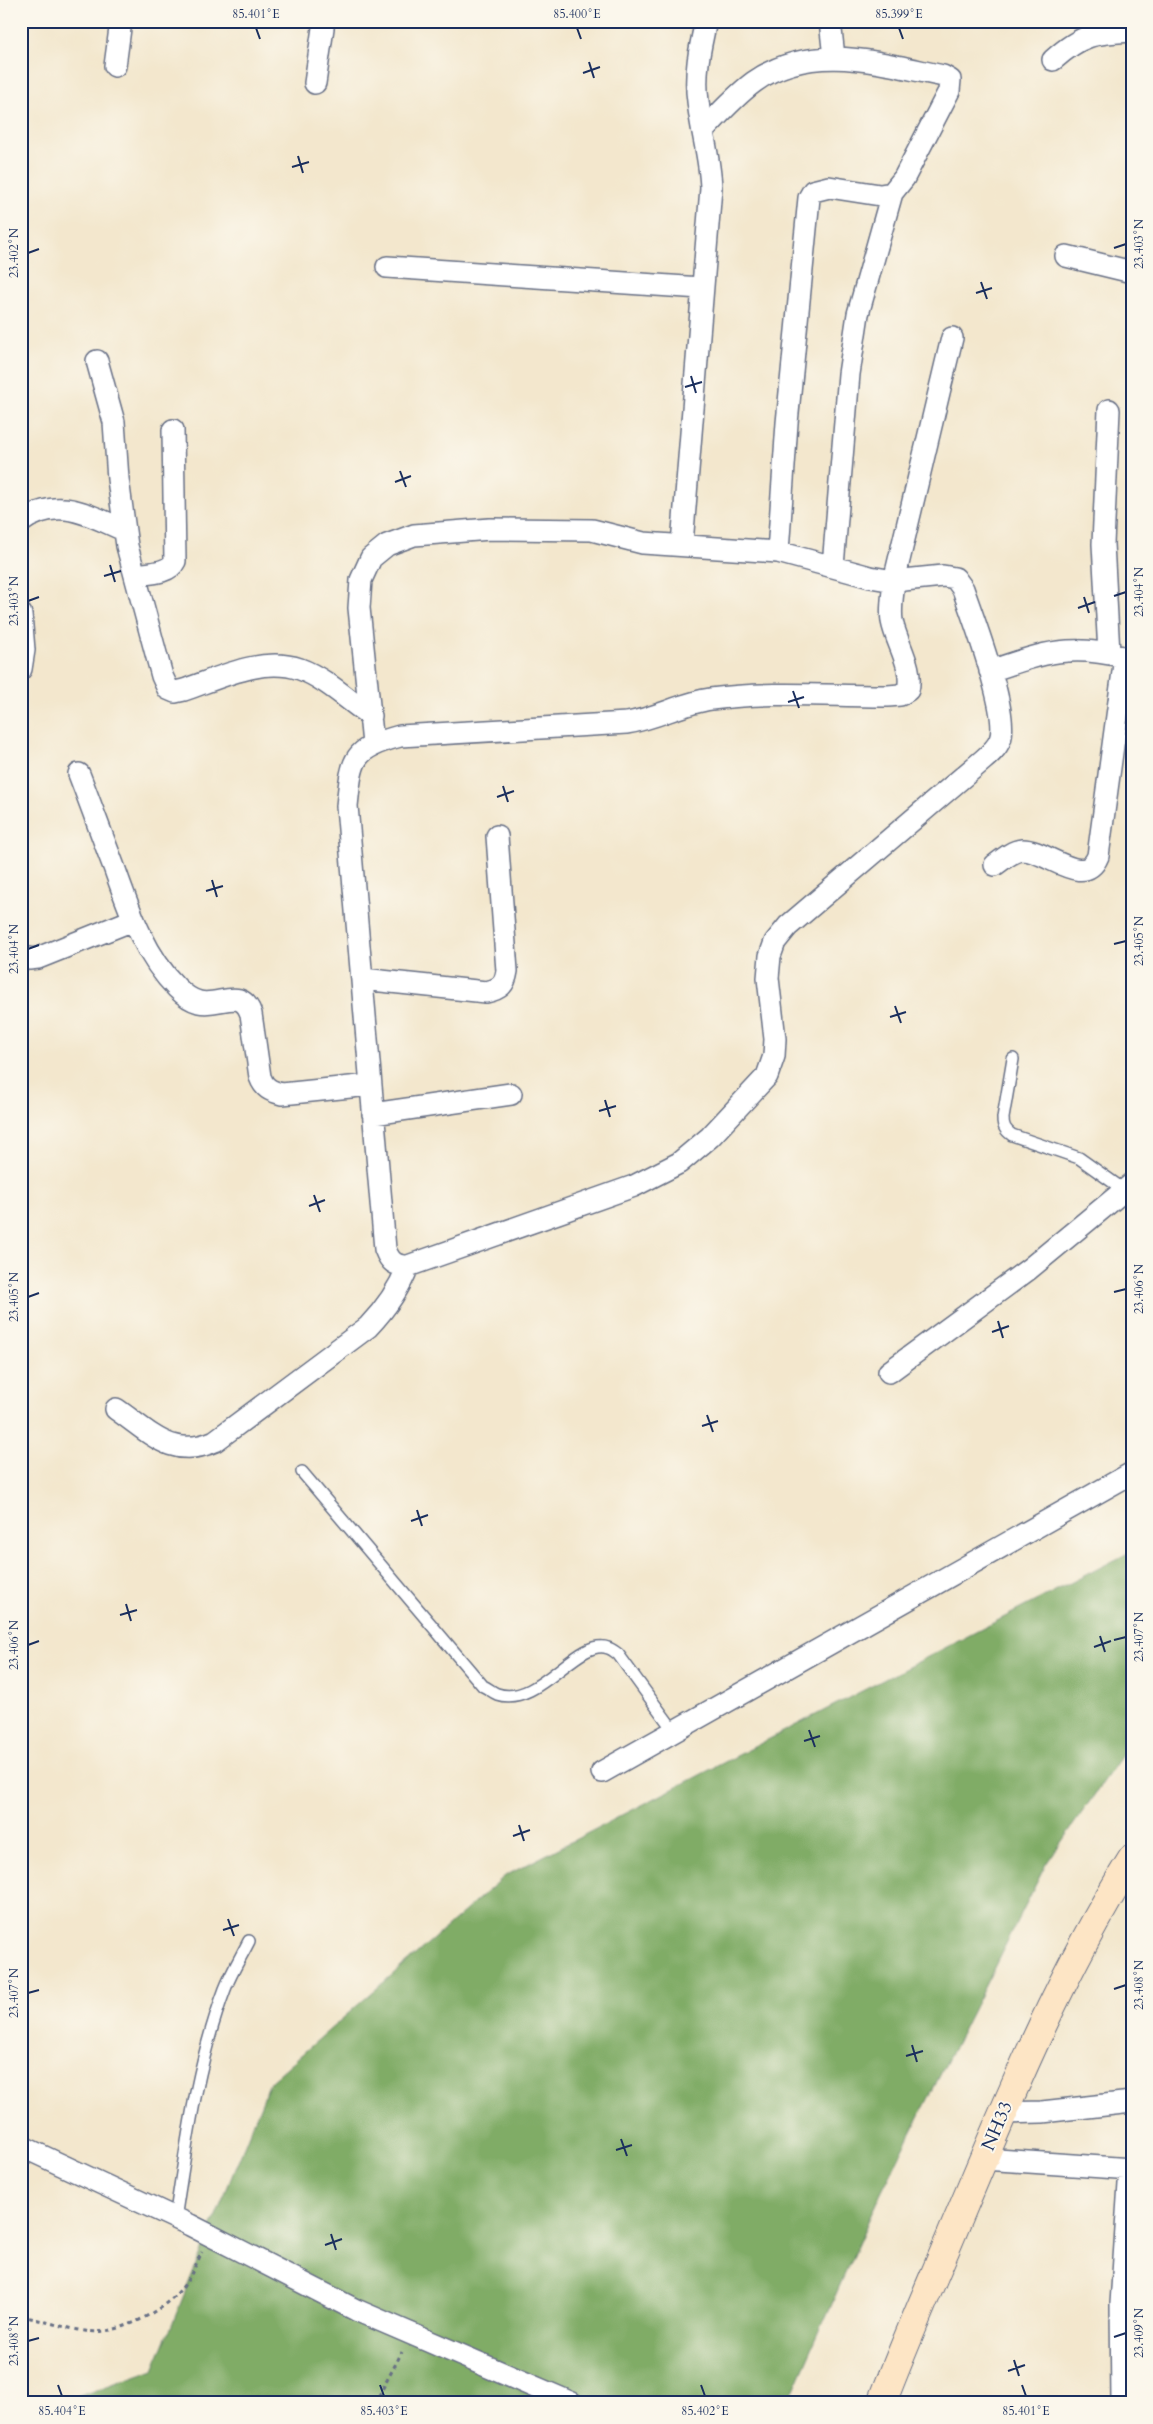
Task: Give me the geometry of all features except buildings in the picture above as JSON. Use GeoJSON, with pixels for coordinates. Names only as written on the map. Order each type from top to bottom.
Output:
{"type":"FeatureCollection","features":[{"type":"Feature","properties":{"kind":"main road","name":"NH33"},"geometry":{"type":"LineString","coordinates":[[882,2403],[1002,2113],[1065,1980],[1114,1887],[1132,1860]]}},
{"type":"Feature","properties":{"kind":"street"},"geometry":{"type":"LineString","coordinates":[[115,66],[121,21]]}},
{"type":"Feature","properties":{"kind":"street"},"geometry":{"type":"LineString","coordinates":[[315,82],[324,21]]}},
{"type":"Feature","properties":{"kind":"street"},"geometry":{"type":"LineString","coordinates":[[682,544],[701,288],[711,188],[710,160],[698,101],[697,70],[706,21]]}},
{"type":"Feature","properties":{"kind":"street"},"geometry":{"type":"LineString","coordinates":[[830,21],[834,57]]}},
{"type":"Feature","properties":{"kind":"street"},"geometry":{"type":"LineString","coordinates":[[1053,60],[1072,43],[1088,36],[1132,31]]}},
{"type":"Feature","properties":{"kind":"street"},"geometry":{"type":"LineString","coordinates":[[704,130],[734,98],[756,81],[779,69],[810,59],[834,57],[862,59],[943,76],[950,80],[949,91],[904,178],[892,193],[858,314],[849,374],[833,566]]}},
{"type":"Feature","properties":{"kind":"street"},"geometry":{"type":"LineString","coordinates":[[778,552],[789,394],[809,198],[813,191],[829,187],[880,196],[892,193]]}},
{"type":"Feature","properties":{"kind":"street"},"geometry":{"type":"LineString","coordinates":[[1066,256],[1132,272]]}},
{"type":"Feature","properties":{"kind":"street"},"geometry":{"type":"LineString","coordinates":[[387,268],[701,288]]}},
{"type":"Feature","properties":{"kind":"street"},"geometry":{"type":"LineString","coordinates":[[373,744],[359,608],[361,580],[371,558],[387,545],[414,536],[490,529],[592,530],[643,543],[682,544],[778,552],[870,577],[894,581],[943,576],[955,578],[963,589],[990,671],[1002,717],[1000,740],[983,760],[788,926],[775,942],[770,956],[768,978],[775,1040],[774,1056],[767,1076],[710,1138],[679,1163],[634,1186],[408,1266],[397,1266],[389,1259],[385,1249],[348,806],[350,772],[359,756],[373,744],[400,736],[627,723],[651,719],[689,703],[712,699],[900,694],[908,690],[910,680],[892,619],[894,581],[952,338]]}},
{"type":"Feature","properties":{"kind":"street"},"geometry":{"type":"LineString","coordinates":[[97,361],[114,422],[124,530],[162,676],[168,689],[175,692],[184,690],[249,669],[276,665],[300,670],[325,683],[370,716]]}},
{"type":"Feature","properties":{"kind":"street"},"geometry":{"type":"LineString","coordinates":[[995,865],[1013,852],[1022,850],[1032,851],[1072,869],[1089,869],[1095,864],[1098,856],[1122,656],[1103,544],[1109,410]]}},
{"type":"Feature","properties":{"kind":"street"},"geometry":{"type":"LineString","coordinates":[[135,575],[167,570],[173,566],[175,560],[173,430]]}},
{"type":"Feature","properties":{"kind":"street"},"geometry":{"type":"LineString","coordinates":[[21,522],[44,510],[61,507],[78,511],[124,530]]}},
{"type":"Feature","properties":{"kind":"street"},"geometry":{"type":"LineString","coordinates":[[21,614],[24,650],[21,669]]}},
{"type":"Feature","properties":{"kind":"street"},"geometry":{"type":"LineString","coordinates":[[990,671],[1048,652],[1078,649],[1122,656]]}},
{"type":"Feature","properties":{"kind":"street"},"geometry":{"type":"LineString","coordinates":[[79,774],[133,920],[156,964],[177,988],[198,1002],[242,1000],[248,1004],[260,1077],[264,1086],[271,1092],[282,1094],[370,1085]]}},
{"type":"Feature","properties":{"kind":"street"},"geometry":{"type":"LineString","coordinates":[[362,979],[486,992],[499,989],[505,982],[507,970],[497,836]]}},
{"type":"Feature","properties":{"kind":"street"},"geometry":{"type":"LineString","coordinates":[[21,956],[29,959],[38,958],[133,920]]}},
{"type":"Feature","properties":{"kind":"street"},"geometry":{"type":"LineString","coordinates":[[373,1114],[512,1094]]}},
{"type":"Feature","properties":{"kind":"street"},"geometry":{"type":"LineString","coordinates":[[889,1372],[1029,1269],[1128,1187]]}},
{"type":"Feature","properties":{"kind":"street"},"geometry":{"type":"LineString","coordinates":[[116,1409],[169,1445],[182,1449],[199,1448],[215,1441],[368,1327],[386,1308],[401,1285],[408,1266]]}},
{"type":"Feature","properties":{"kind":"street"},"geometry":{"type":"LineString","coordinates":[[602,1772],[1132,1473]]}},
{"type":"Feature","properties":{"kind":"street"},"geometry":{"type":"LineString","coordinates":[[1002,2113],[1042,2112],[1132,2102]]}},
{"type":"Feature","properties":{"kind":"street"},"geometry":{"type":"LineString","coordinates":[[21,2146],[212,2237],[356,2310],[572,2403]]}},
{"type":"Feature","properties":{"kind":"street"},"geometry":{"type":"LineString","coordinates":[[982,2159],[1131,2169],[1121,2304],[1122,2403]]}},
{"type":"Feature","properties":{"kind":"lane"},"geometry":{"type":"LineString","coordinates":[[1013,1059],[1003,1118],[1003,1126],[1007,1132],[1079,1158],[1128,1187]]}},
{"type":"Feature","properties":{"kind":"lane"},"geometry":{"type":"LineString","coordinates":[[302,1472],[484,1686],[497,1694],[513,1696],[529,1692],[581,1655],[595,1648],[608,1647],[618,1654],[674,1731]]}},
{"type":"Feature","properties":{"kind":"lane"},"geometry":{"type":"LineString","coordinates":[[175,2219],[190,2119],[206,2046],[226,1987],[248,1941]]}},
{"type":"Feature","properties":{"kind":"path"},"geometry":{"type":"LineString","coordinates":[[21,2316],[86,2332],[116,2329],[145,2318],[163,2306],[182,2288],[212,2237]]}},
{"type":"Feature","properties":{"kind":"path"},"geometry":{"type":"LineString","coordinates":[[375,2403],[412,2334]]}},
{"type":"Feature","properties":{"kind":"green space"},"geometry":{"type":"Polygon","coordinates":[[[1132,1551],[1132,1741],[1046,1864],[877,2201],[788,2403],[60,2403],[154,2369],[270,2082],[505,1876],[1132,1551]]]}}]}
